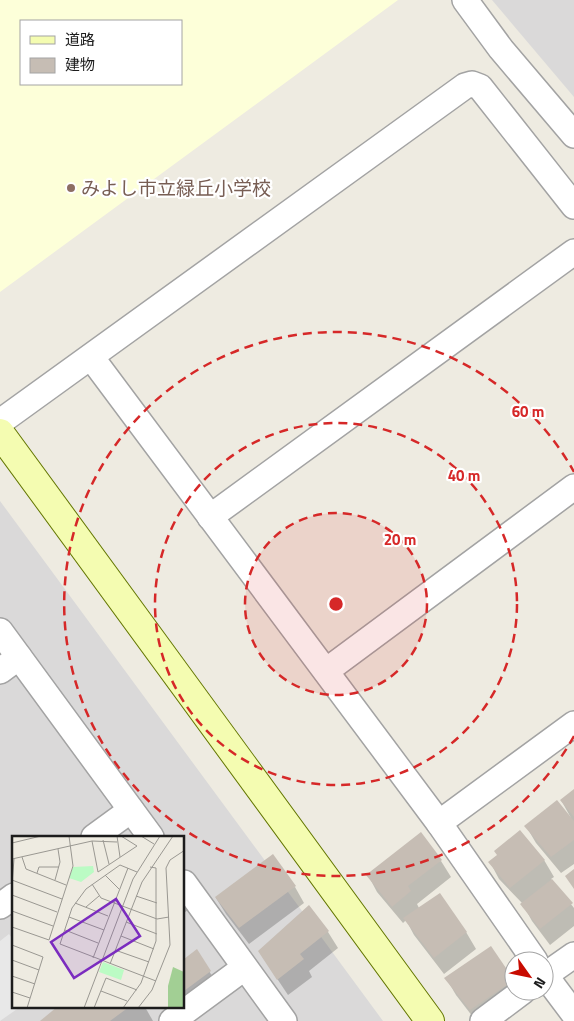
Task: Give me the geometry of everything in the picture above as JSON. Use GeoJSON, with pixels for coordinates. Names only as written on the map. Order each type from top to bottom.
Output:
{"type":"FeatureCollection","features":[{"type":"Feature","properties":{"kind":"street"},"geometry":{"type":"LineString","coordinates":[[465,0],[501,49],[574,135]]}},
{"type":"Feature","properties":{"kind":"street"},"geometry":{"type":"LineString","coordinates":[[0,422],[465,86],[472,84],[480,87],[574,206]]}},
{"type":"Feature","properties":{"kind":"street"},"geometry":{"type":"LineString","coordinates":[[210,517],[574,252]]}},
{"type":"Feature","properties":{"kind":"street"},"geometry":{"type":"LineString","coordinates":[[91,357],[439,823],[528,951]]}},
{"type":"Feature","properties":{"kind":"street"},"geometry":{"type":"LineString","coordinates":[[0,433],[430,1021]]}},
{"type":"Feature","properties":{"kind":"street"},"geometry":{"type":"LineString","coordinates":[[326,671],[574,487]]}},
{"type":"Feature","properties":{"kind":"street"},"geometry":{"type":"LineString","coordinates":[[0,631],[10,664],[131,810],[150,836]]}},
{"type":"Feature","properties":{"kind":"street"},"geometry":{"type":"LineString","coordinates":[[439,823],[574,724]]}},
{"type":"Feature","properties":{"kind":"street"},"geometry":{"type":"LineString","coordinates":[[95,836],[131,810]]}},
{"type":"Feature","properties":{"kind":"street"},"geometry":{"type":"LineString","coordinates":[[185,885],[284,1021]]}},
{"type":"Feature","properties":{"kind":"street"},"geometry":{"type":"LineString","coordinates":[[0,906],[12,897]]}},
{"type":"Feature","properties":{"kind":"street"},"geometry":{"type":"LineString","coordinates":[[554,965],[574,955]]}},
{"type":"Feature","properties":{"kind":"street"},"geometry":{"type":"LineString","coordinates":[[172,1021],[244,968]]}},
{"type":"Feature","properties":{"kind":"street"},"geometry":{"type":"LineString","coordinates":[[554,987],[574,1014]]}},
{"type":"Feature","properties":{"kind":"street"},"geometry":{"type":"LineString","coordinates":[[483,1021],[510,1001]]}},
{"type":"Feature","properties":{"kind":"shaded area","name":"みよし市立緑丘小学校"},"geometry":{"type":"Polygon","coordinates":[[[0,0],[398,0],[0,292],[0,0]]]}},
{"type":"Feature","properties":{"kind":"shaded area"},"geometry":{"type":"Polygon","coordinates":[[[492,0],[574,0],[574,97],[492,0]]]}},
{"type":"Feature","properties":{"kind":"shaded area"},"geometry":{"type":"Polygon","coordinates":[[[0,501],[383,1021],[0,1021],[0,501]]]}},
{"type":"Feature","properties":{"kind":"shaded area"},"geometry":{"type":"Polygon","coordinates":[[[9,934],[12,938],[12,1008],[19,1008],[0,1021],[0,941],[9,934]]]}},
{"type":"Feature","properties":{"kind":"building"},"geometry":{"type":"Polygon","coordinates":[[[574,789],[574,817],[560,800],[574,789]]]}},
{"type":"Feature","properties":{"kind":"building"},"geometry":{"type":"Polygon","coordinates":[[[557,800],[574,821],[574,840],[551,857],[524,826],[557,800]]]}},
{"type":"Feature","properties":{"kind":"building"},"geometry":{"type":"Polygon","coordinates":[[[520,830],[545,860],[510,888],[488,862],[497,855],[494,851],[520,830]]]}},
{"type":"Feature","properties":{"kind":"building"},"geometry":{"type":"Polygon","coordinates":[[[421,832],[442,860],[408,886],[411,891],[392,907],[366,875],[421,832]]]}},
{"type":"Feature","properties":{"kind":"building"},"geometry":{"type":"Polygon","coordinates":[[[273,854],[296,886],[239,928],[215,897],[273,854]]]}},
{"type":"Feature","properties":{"kind":"building"},"geometry":{"type":"Polygon","coordinates":[[[574,869],[574,889],[565,876],[574,869]]]}},
{"type":"Feature","properties":{"kind":"building"},"geometry":{"type":"Polygon","coordinates":[[[552,879],[573,903],[540,929],[520,904],[552,879]]]}},
{"type":"Feature","properties":{"kind":"building"},"geometry":{"type":"Polygon","coordinates":[[[440,893],[467,932],[434,958],[403,918],[440,893]]]}},
{"type":"Feature","properties":{"kind":"building"},"geometry":{"type":"Polygon","coordinates":[[[309,905],[329,931],[300,954],[304,959],[277,980],[258,951],[309,905]]]}},
{"type":"Feature","properties":{"kind":"building"},"geometry":{"type":"Polygon","coordinates":[[[491,946],[504,965],[504,987],[470,1010],[444,978],[491,946]]]}},
{"type":"Feature","properties":{"kind":"building"},"geometry":{"type":"Polygon","coordinates":[[[197,949],[211,971],[185,990],[185,958],[197,949]]]}},
{"type":"Feature","properties":{"kind":"building"},"geometry":{"type":"Polygon","coordinates":[[[56,1008],[128,1008],[110,1021],[40,1021],[56,1008]]]}},
{"type":"Feature","properties":{"kind":"place","name":"みよし市立緑丘小学校"},"geometry":{"type":"Point","coordinates":[71,188]}}]}
